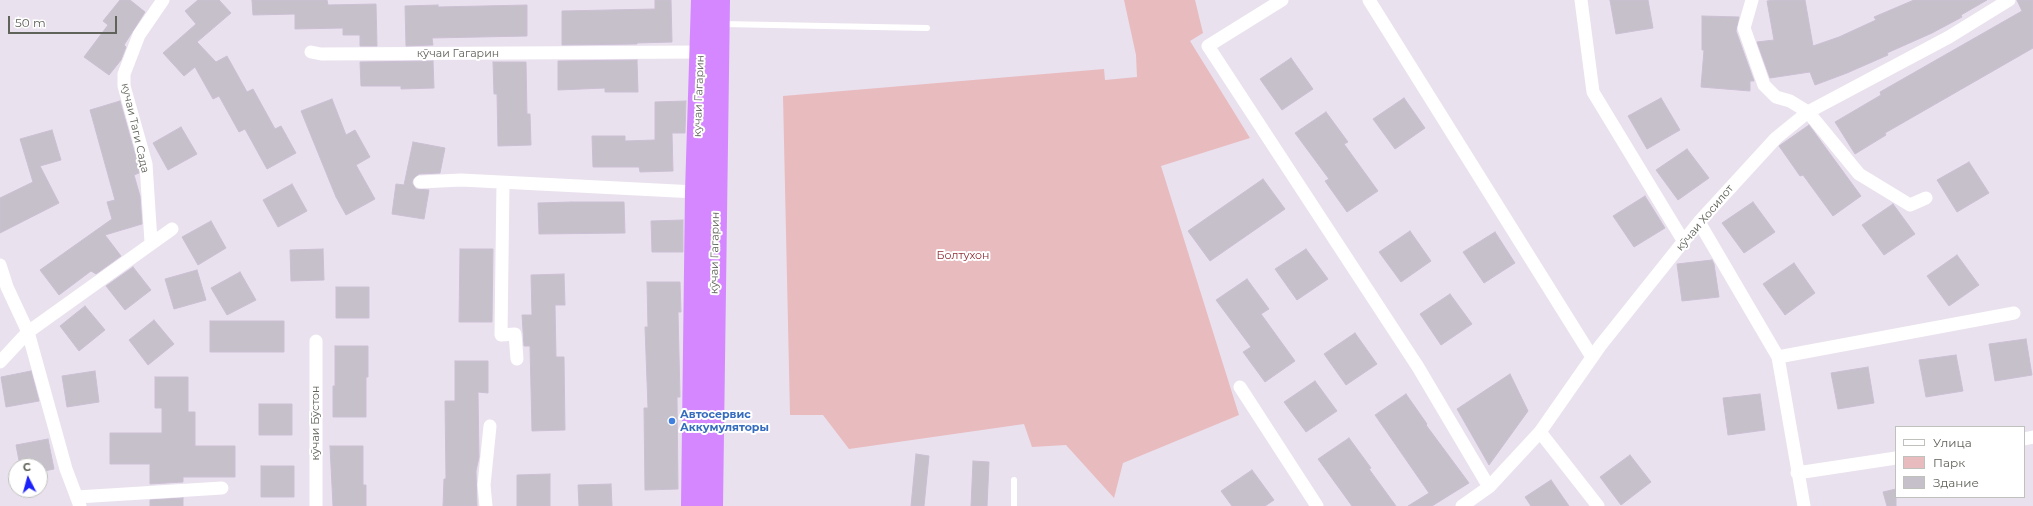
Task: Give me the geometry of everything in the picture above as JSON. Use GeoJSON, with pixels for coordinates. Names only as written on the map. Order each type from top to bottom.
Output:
{"type":"FeatureCollection","features":[{"type":"Feature","properties":{"kind":"highway","name":"кучаи Гагарин"},"geometry":{"type":"LineString","coordinates":[[696,192],[702,0]]}},
{"type":"Feature","properties":{"kind":"highway","name":"кӯчаи Гагарин"},"geometry":{"type":"LineString","coordinates":[[712,506],[719,0]]}},
{"type":"Feature","properties":{"kind":"highway","name":"кӯчаи Гагарин"},"geometry":{"type":"LineString","coordinates":[[692,506],[696,192]]}},
{"type":"Feature","properties":{"kind":"street","name":"кучаи Таги Сада"},"geometry":{"type":"LineString","coordinates":[[151,242],[146,164],[124,86],[124,74],[139,35],[162,0]]}},
{"type":"Feature","properties":{"kind":"street"},"geometry":{"type":"LineString","coordinates":[[1282,0],[1208,46],[1418,367],[1489,487]]}},
{"type":"Feature","properties":{"kind":"street"},"geometry":{"type":"LineString","coordinates":[[1369,0],[1592,357]]}},
{"type":"Feature","properties":{"kind":"street"},"geometry":{"type":"LineString","coordinates":[[1581,0],[1593,92],[1684,242]]}},
{"type":"Feature","properties":{"kind":"street"},"geometry":{"type":"LineString","coordinates":[[1752,0],[1744,28],[1764,85],[1776,97],[1790,101],[1808,112],[1859,174],[1910,205],[1926,198]]}},
{"type":"Feature","properties":{"kind":"street","name":"кӯчаи Хосилот"},"geometry":{"type":"LineString","coordinates":[[1462,506],[1489,487],[1540,432],[1592,357],[1699,222],[1776,138],[1808,112],[1949,37],[2009,0]]}},
{"type":"Feature","properties":{"kind":"street","name":"кӯчаи Гагарин"},"geometry":{"type":"LineString","coordinates":[[311,52],[321,54],[701,52]]}},
{"type":"Feature","properties":{"kind":"street"},"geometry":{"type":"LineString","coordinates":[[420,182],[461,180],[696,192]]}},
{"type":"Feature","properties":{"kind":"street"},"geometry":{"type":"LineString","coordinates":[[503,183],[502,335],[515,334],[517,359]]}},
{"type":"Feature","properties":{"kind":"street"},"geometry":{"type":"LineString","coordinates":[[1699,222],[1778,357],[1797,473],[1804,506]]}},
{"type":"Feature","properties":{"kind":"street"},"geometry":{"type":"LineString","coordinates":[[0,362],[28,332],[172,228]]}},
{"type":"Feature","properties":{"kind":"street"},"geometry":{"type":"LineString","coordinates":[[0,265],[7,287],[28,332],[66,469],[78,502],[222,488]]}},
{"type":"Feature","properties":{"kind":"street"},"geometry":{"type":"LineString","coordinates":[[1778,357],[2014,313]]}},
{"type":"Feature","properties":{"kind":"street","name":"кӯчаи Бӯстон"},"geometry":{"type":"LineString","coordinates":[[316,341],[316,506]]}},
{"type":"Feature","properties":{"kind":"street"},"geometry":{"type":"LineString","coordinates":[[1240,387],[1316,506]]}},
{"type":"Feature","properties":{"kind":"street"},"geometry":{"type":"LineString","coordinates":[[486,506],[484,485],[490,426]]}},
{"type":"Feature","properties":{"kind":"street"},"geometry":{"type":"LineString","coordinates":[[1540,432],[1598,506]]}},
{"type":"Feature","properties":{"kind":"street"},"geometry":{"type":"LineString","coordinates":[[1797,473],[1895,458]]}},
{"type":"Feature","properties":{"kind":"lane"},"geometry":{"type":"LineString","coordinates":[[718,24],[927,28]]}},
{"type":"Feature","properties":{"kind":"lane"},"geometry":{"type":"LineString","coordinates":[[1014,480],[1014,506]]}},
{"type":"Feature","properties":{"kind":"green space","name":"Болтухон"},"geometry":{"type":"Polygon","coordinates":[[[1124,0],[1195,0],[1203,33],[1190,41],[1250,138],[1161,166],[1239,415],[1123,463],[1114,498],[1066,445],[1032,447],[1024,424],[849,449],[823,415],[790,415],[783,96],[1104,69],[1105,80],[1137,77],[1136,55],[1124,0]]]}},
{"type":"Feature","properties":{"kind":"building"},"geometry":{"type":"Polygon","coordinates":[[[120,0],[130,0],[145,12],[124,45],[126,47],[121,60],[109,75],[84,57],[108,25],[103,21],[120,0]]]}},
{"type":"Feature","properties":{"kind":"building"},"geometry":{"type":"Polygon","coordinates":[[[198,0],[219,0],[231,13],[197,42],[216,62],[227,56],[247,92],[253,89],[275,129],[281,126],[296,153],[267,169],[245,129],[239,132],[219,96],[213,99],[195,67],[184,76],[163,53],[196,24],[185,11],[198,0]]]}},
{"type":"Feature","properties":{"kind":"building"},"geometry":{"type":"Polygon","coordinates":[[[252,0],[327,0],[328,5],[376,4],[377,46],[360,46],[360,35],[343,35],[343,28],[295,29],[295,14],[253,15],[252,0]]]}},
{"type":"Feature","properties":{"kind":"building"},"geometry":{"type":"Polygon","coordinates":[[[655,0],[671,0],[672,42],[562,45],[562,11],[655,9],[655,0]]]}},
{"type":"Feature","properties":{"kind":"building"},"geometry":{"type":"Polygon","coordinates":[[[1610,0],[1648,0],[1653,28],[1616,34],[1610,0]]]}},
{"type":"Feature","properties":{"kind":"building"},"geometry":{"type":"Polygon","coordinates":[[[1805,0],[1813,46],[1839,37],[1876,20],[1874,17],[1914,0],[1987,0],[1961,15],[1962,17],[1932,33],[1887,53],[1888,55],[1815,85],[1810,72],[1770,78],[1757,42],[1774,40],[1767,1],[1805,0]]]}},
{"type":"Feature","properties":{"kind":"building"},"geometry":{"type":"Polygon","coordinates":[[[2017,0],[2033,0],[2033,48],[1885,133],[1886,135],[1855,154],[1835,122],[1881,95],[1880,92],[2022,11],[2017,0]]]}},
{"type":"Feature","properties":{"kind":"building"},"geometry":{"type":"Polygon","coordinates":[[[438,5],[438,7],[527,5],[527,36],[432,38],[433,45],[406,46],[405,6],[438,5]]]}},
{"type":"Feature","properties":{"kind":"building"},"geometry":{"type":"Polygon","coordinates":[[[1702,16],[1739,17],[1736,31],[1754,81],[1750,81],[1750,91],[1701,87],[1704,50],[1702,50],[1702,16]]]}},
{"type":"Feature","properties":{"kind":"building"},"geometry":{"type":"Polygon","coordinates":[[[1291,58],[1313,89],[1282,110],[1260,79],[1291,58]]]}},
{"type":"Feature","properties":{"kind":"building"},"geometry":{"type":"Polygon","coordinates":[[[637,60],[638,92],[605,92],[605,88],[558,90],[558,61],[637,60]]]}},
{"type":"Feature","properties":{"kind":"building"},"geometry":{"type":"Polygon","coordinates":[[[433,61],[434,88],[401,89],[401,86],[361,86],[360,62],[433,61]]]}},
{"type":"Feature","properties":{"kind":"building"},"geometry":{"type":"Polygon","coordinates":[[[493,62],[526,62],[527,114],[530,114],[531,145],[498,146],[497,94],[494,94],[493,62]]]}},
{"type":"Feature","properties":{"kind":"building"},"geometry":{"type":"Polygon","coordinates":[[[1404,98],[1425,128],[1395,149],[1373,119],[1404,98]]]}},
{"type":"Feature","properties":{"kind":"building"},"geometry":{"type":"Polygon","coordinates":[[[1661,98],[1680,130],[1647,149],[1628,116],[1661,98]]]}},
{"type":"Feature","properties":{"kind":"building"},"geometry":{"type":"Polygon","coordinates":[[[332,99],[346,135],[355,130],[370,157],[356,165],[375,199],[346,215],[336,197],[301,111],[332,99]]]}},
{"type":"Feature","properties":{"kind":"building"},"geometry":{"type":"Polygon","coordinates":[[[120,101],[138,165],[139,173],[134,175],[140,196],[142,224],[105,235],[121,256],[96,274],[91,271],[59,295],[40,270],[112,219],[107,202],[115,200],[90,110],[120,101]]]}},
{"type":"Feature","properties":{"kind":"building"},"geometry":{"type":"Polygon","coordinates":[[[686,101],[685,133],[672,133],[673,171],[640,172],[639,167],[593,167],[592,136],[625,136],[625,141],[655,140],[655,102],[686,101]]]}},
{"type":"Feature","properties":{"kind":"building"},"geometry":{"type":"Polygon","coordinates":[[[1326,112],[1348,142],[1344,144],[1378,191],[1347,212],[1325,181],[1329,179],[1295,133],[1326,112]]]}},
{"type":"Feature","properties":{"kind":"building"},"geometry":{"type":"Polygon","coordinates":[[[1809,125],[1861,196],[1833,216],[1803,175],[1800,176],[1779,146],[1809,125]]]}},
{"type":"Feature","properties":{"kind":"building"},"geometry":{"type":"Polygon","coordinates":[[[181,127],[197,154],[168,170],[153,143],[181,127]]]}},
{"type":"Feature","properties":{"kind":"building"},"geometry":{"type":"Polygon","coordinates":[[[52,130],[61,160],[40,166],[59,203],[0,233],[0,198],[33,182],[20,139],[52,130]]]}},
{"type":"Feature","properties":{"kind":"building"},"geometry":{"type":"Polygon","coordinates":[[[413,142],[445,148],[440,173],[419,174],[413,179],[412,183],[416,189],[429,190],[424,219],[392,214],[396,184],[404,185],[413,142]]]}},
{"type":"Feature","properties":{"kind":"building"},"geometry":{"type":"Polygon","coordinates":[[[1687,149],[1709,178],[1678,200],[1656,170],[1687,149]]]}},
{"type":"Feature","properties":{"kind":"building"},"geometry":{"type":"Polygon","coordinates":[[[1969,162],[1989,193],[1957,212],[1937,180],[1969,162]]]}},
{"type":"Feature","properties":{"kind":"building"},"geometry":{"type":"Polygon","coordinates":[[[1263,179],[1285,209],[1210,261],[1188,231],[1263,179]]]}},
{"type":"Feature","properties":{"kind":"building"},"geometry":{"type":"Polygon","coordinates":[[[292,184],[307,211],[278,227],[263,200],[292,184]]]}},
{"type":"Feature","properties":{"kind":"building"},"geometry":{"type":"Polygon","coordinates":[[[1645,196],[1665,228],[1634,247],[1613,216],[1645,196]]]}},
{"type":"Feature","properties":{"kind":"building"},"geometry":{"type":"Polygon","coordinates":[[[624,202],[625,233],[539,234],[538,203],[624,202]]]}},
{"type":"Feature","properties":{"kind":"building"},"geometry":{"type":"Polygon","coordinates":[[[1753,202],[1775,232],[1744,253],[1722,223],[1753,202]]]}},
{"type":"Feature","properties":{"kind":"building"},"geometry":{"type":"Polygon","coordinates":[[[1893,204],[1915,234],[1884,255],[1862,225],[1893,204]]]}},
{"type":"Feature","properties":{"kind":"building"},"geometry":{"type":"Polygon","coordinates":[[[683,220],[683,252],[652,252],[651,221],[683,220]]]}},
{"type":"Feature","properties":{"kind":"building"},"geometry":{"type":"Polygon","coordinates":[[[211,221],[226,248],[198,265],[182,237],[211,221]]]}},
{"type":"Feature","properties":{"kind":"building"},"geometry":{"type":"Polygon","coordinates":[[[1410,231],[1431,261],[1401,282],[1379,252],[1410,231]]]}},
{"type":"Feature","properties":{"kind":"building"},"geometry":{"type":"Polygon","coordinates":[[[1495,232],[1515,263],[1484,283],[1463,252],[1495,232]]]}},
{"type":"Feature","properties":{"kind":"building"},"geometry":{"type":"Polygon","coordinates":[[[323,249],[324,280],[291,281],[290,250],[323,249]]]}},
{"type":"Feature","properties":{"kind":"building"},"geometry":{"type":"Polygon","coordinates":[[[460,249],[493,249],[492,322],[459,322],[460,249]]]}},
{"type":"Feature","properties":{"kind":"building"},"geometry":{"type":"Polygon","coordinates":[[[1306,249],[1328,279],[1297,300],[1275,269],[1306,249]]]}},
{"type":"Feature","properties":{"kind":"building"},"geometry":{"type":"Polygon","coordinates":[[[1957,255],[1979,285],[1949,306],[1927,276],[1957,255]]]}},
{"type":"Feature","properties":{"kind":"building"},"geometry":{"type":"Polygon","coordinates":[[[1712,260],[1714,264],[1719,297],[1682,301],[1677,264],[1712,260]]]}},
{"type":"Feature","properties":{"kind":"building"},"geometry":{"type":"Polygon","coordinates":[[[1794,263],[1815,293],[1785,315],[1763,284],[1794,263]]]}},
{"type":"Feature","properties":{"kind":"building"},"geometry":{"type":"Polygon","coordinates":[[[133,267],[151,290],[125,310],[106,286],[133,267]]]}},
{"type":"Feature","properties":{"kind":"building"},"geometry":{"type":"Polygon","coordinates":[[[197,270],[206,300],[174,309],[165,279],[197,270]]]}},
{"type":"Feature","properties":{"kind":"building"},"geometry":{"type":"Polygon","coordinates":[[[240,272],[256,300],[227,315],[211,288],[240,272]]]}},
{"type":"Feature","properties":{"kind":"building"},"geometry":{"type":"Polygon","coordinates":[[[564,274],[565,305],[555,305],[556,357],[564,357],[565,430],[532,431],[530,346],[524,346],[522,315],[532,315],[531,275],[564,274]]]}},
{"type":"Feature","properties":{"kind":"building"},"geometry":{"type":"Polygon","coordinates":[[[1247,279],[1269,309],[1261,314],[1295,361],[1265,382],[1243,352],[1251,347],[1216,300],[1247,279]]]}},
{"type":"Feature","properties":{"kind":"building"},"geometry":{"type":"Polygon","coordinates":[[[647,282],[680,282],[681,312],[678,312],[680,397],[677,397],[678,489],[645,490],[644,408],[648,408],[645,327],[648,327],[647,282]]]}},
{"type":"Feature","properties":{"kind":"building"},"geometry":{"type":"Polygon","coordinates":[[[336,287],[369,287],[369,318],[336,318],[336,287]]]}},
{"type":"Feature","properties":{"kind":"building"},"geometry":{"type":"Polygon","coordinates":[[[1450,294],[1472,324],[1441,345],[1420,314],[1450,294]]]}},
{"type":"Feature","properties":{"kind":"building"},"geometry":{"type":"Polygon","coordinates":[[[85,306],[105,330],[79,351],[60,326],[85,306]]]}},
{"type":"Feature","properties":{"kind":"building"},"geometry":{"type":"Polygon","coordinates":[[[154,320],[174,344],[148,365],[129,340],[154,320]]]}},
{"type":"Feature","properties":{"kind":"building"},"geometry":{"type":"Polygon","coordinates":[[[210,321],[284,321],[284,352],[210,352],[210,321]]]}},
{"type":"Feature","properties":{"kind":"building"},"geometry":{"type":"Polygon","coordinates":[[[1355,333],[1377,364],[1346,385],[1324,354],[1355,333]]]}},
{"type":"Feature","properties":{"kind":"building"},"geometry":{"type":"Polygon","coordinates":[[[2026,339],[2032,375],[1995,381],[1989,344],[2026,339]]]}},
{"type":"Feature","properties":{"kind":"building"},"geometry":{"type":"Polygon","coordinates":[[[335,346],[368,346],[366,417],[333,417],[335,346]]]}},
{"type":"Feature","properties":{"kind":"building"},"geometry":{"type":"Polygon","coordinates":[[[1956,355],[1963,391],[1926,397],[1919,360],[1956,355]]]}},
{"type":"Feature","properties":{"kind":"building"},"geometry":{"type":"Polygon","coordinates":[[[455,361],[488,361],[488,393],[478,392],[479,457],[476,471],[477,506],[443,506],[444,479],[446,479],[445,401],[455,401],[455,361]]]}},
{"type":"Feature","properties":{"kind":"building"},"geometry":{"type":"Polygon","coordinates":[[[1868,367],[1874,403],[1838,409],[1831,373],[1868,367]]]}},
{"type":"Feature","properties":{"kind":"building"},"geometry":{"type":"Polygon","coordinates":[[[31,371],[39,401],[6,407],[1,377],[31,371]]]}},
{"type":"Feature","properties":{"kind":"building"},"geometry":{"type":"Polygon","coordinates":[[[95,371],[99,402],[67,407],[62,376],[95,371]]]}},
{"type":"Feature","properties":{"kind":"building"},"geometry":{"type":"Polygon","coordinates":[[[1510,374],[1528,411],[1489,465],[1457,409],[1510,374]]]}},
{"type":"Feature","properties":{"kind":"building"},"geometry":{"type":"Polygon","coordinates":[[[155,377],[188,377],[188,412],[195,412],[195,446],[235,446],[235,477],[183,477],[183,482],[150,484],[150,464],[110,464],[110,433],[162,433],[162,408],[155,408],[155,377]]]}},
{"type":"Feature","properties":{"kind":"building"},"geometry":{"type":"Polygon","coordinates":[[[1315,381],[1337,411],[1306,432],[1284,402],[1315,381]]]}},
{"type":"Feature","properties":{"kind":"building"},"geometry":{"type":"Polygon","coordinates":[[[1406,394],[1427,424],[1426,425],[1469,483],[1432,506],[1408,506],[1429,493],[1375,415],[1406,394]]]}},
{"type":"Feature","properties":{"kind":"building"},"geometry":{"type":"Polygon","coordinates":[[[1760,394],[1765,430],[1728,435],[1723,398],[1760,394]]]}},
{"type":"Feature","properties":{"kind":"building"},"geometry":{"type":"Polygon","coordinates":[[[259,404],[292,404],[292,435],[259,435],[259,404]]]}},
{"type":"Feature","properties":{"kind":"building"},"geometry":{"type":"Polygon","coordinates":[[[1349,438],[1396,506],[1352,506],[1318,459],[1349,438]]]}},
{"type":"Feature","properties":{"kind":"building"},"geometry":{"type":"Polygon","coordinates":[[[48,439],[54,469],[48,470],[48,458],[18,458],[16,445],[48,439]]]}},
{"type":"Feature","properties":{"kind":"building"},"geometry":{"type":"Polygon","coordinates":[[[330,446],[363,446],[363,485],[366,485],[366,506],[333,506],[330,446]]]}},
{"type":"Feature","properties":{"kind":"building"},"geometry":{"type":"Polygon","coordinates":[[[916,454],[929,456],[924,506],[911,506],[916,454]]]}},
{"type":"Feature","properties":{"kind":"building"},"geometry":{"type":"Polygon","coordinates":[[[1630,455],[1651,482],[1621,505],[1600,477],[1630,455]]]}},
{"type":"Feature","properties":{"kind":"building"},"geometry":{"type":"Polygon","coordinates":[[[973,461],[989,462],[987,506],[971,506],[973,461]]]}},
{"type":"Feature","properties":{"kind":"building"},"geometry":{"type":"Polygon","coordinates":[[[261,466],[294,466],[294,497],[261,497],[261,466]]]}},
{"type":"Feature","properties":{"kind":"building"},"geometry":{"type":"Polygon","coordinates":[[[1252,470],[1274,500],[1265,506],[1232,506],[1221,491],[1252,470]]]}},
{"type":"Feature","properties":{"kind":"building"},"geometry":{"type":"Polygon","coordinates":[[[550,474],[550,506],[517,506],[517,475],[550,474]]]}},
{"type":"Feature","properties":{"kind":"building"},"geometry":{"type":"Polygon","coordinates":[[[1551,480],[1569,506],[1531,506],[1525,497],[1551,480]]]}},
{"type":"Feature","properties":{"kind":"building"},"geometry":{"type":"Polygon","coordinates":[[[611,484],[612,506],[579,506],[578,485],[611,484]]]}},
{"type":"Feature","properties":{"kind":"building"},"geometry":{"type":"Polygon","coordinates":[[[1895,489],[1896,506],[1887,506],[1883,492],[1895,489]]]}},
{"type":"Feature","properties":{"kind":"building"},"geometry":{"type":"Polygon","coordinates":[[[183,498],[183,506],[150,506],[150,500],[183,498]]]}},
{"type":"Feature","properties":{"kind":"place","name":"Автосервис Аккумуляторы"},"geometry":{"type":"Point","coordinates":[672,421]}}]}
